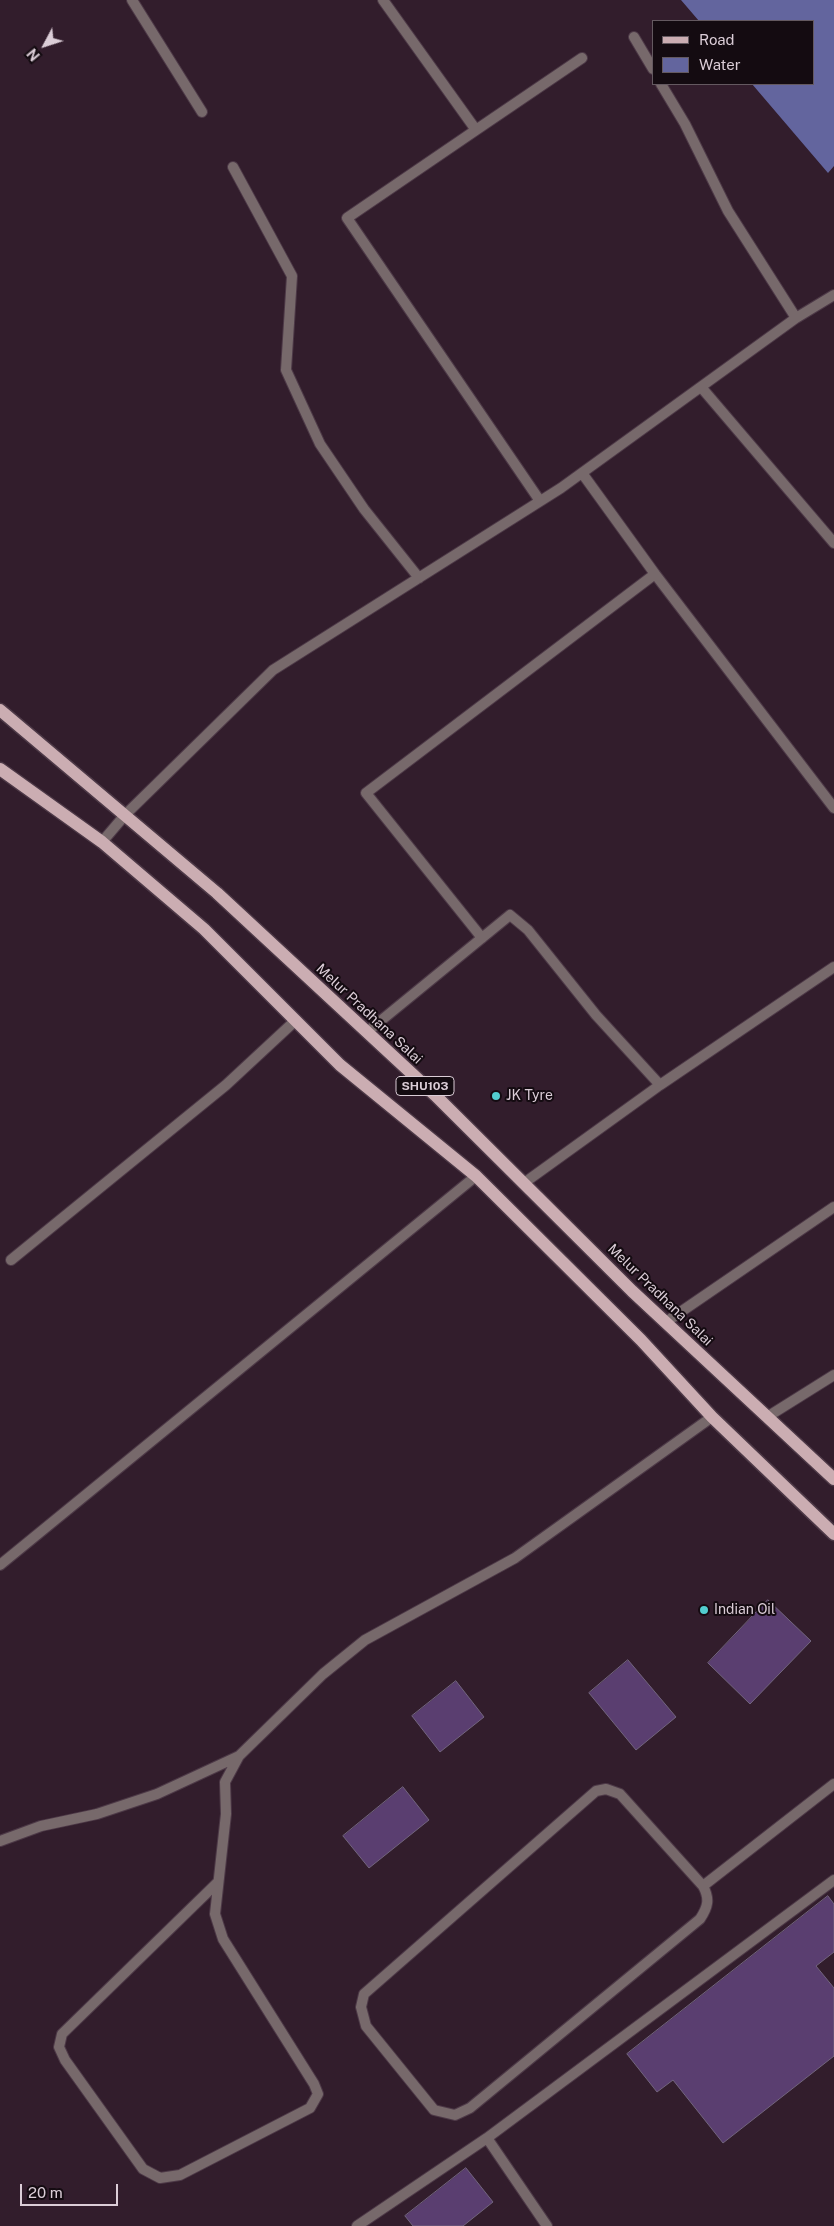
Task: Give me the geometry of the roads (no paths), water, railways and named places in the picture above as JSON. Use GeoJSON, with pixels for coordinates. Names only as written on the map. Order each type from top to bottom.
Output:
{"type":"FeatureCollection","features":[{"type":"Feature","properties":{"kind":"main road","name":"Melur Pradhana Salai"},"geometry":{"type":"LineString","coordinates":[[0,710],[217,893],[435,1095],[666,1322],[834,1479]]}},
{"type":"Feature","properties":{"kind":"main road","name":"SHU103"},"geometry":{"type":"LineString","coordinates":[[0,769],[102,842],[204,929],[340,1065],[476,1176],[641,1340],[712,1418],[834,1534]]}},
{"type":"Feature","properties":{"kind":"street"},"geometry":{"type":"LineString","coordinates":[[132,0],[202,112]]}},
{"type":"Feature","properties":{"kind":"street"},"geometry":{"type":"LineString","coordinates":[[383,0],[476,130]]}},
{"type":"Feature","properties":{"kind":"street"},"geometry":{"type":"LineString","coordinates":[[634,37],[652,67]]}},
{"type":"Feature","properties":{"kind":"street"},"geometry":{"type":"LineString","coordinates":[[540,501],[346,218],[582,58]]}},
{"type":"Feature","properties":{"kind":"street"},"geometry":{"type":"LineString","coordinates":[[662,85],[685,124],[728,212],[796,318]]}},
{"type":"Feature","properties":{"kind":"street"},"geometry":{"type":"LineString","coordinates":[[233,167],[292,276],[286,370],[320,444],[364,509],[419,578]]}},
{"type":"Feature","properties":{"kind":"street"},"geometry":{"type":"LineString","coordinates":[[102,842],[125,815],[273,670],[582,473],[796,318],[834,295]]}},
{"type":"Feature","properties":{"kind":"street"},"geometry":{"type":"LineString","coordinates":[[701,387],[834,542]]}},
{"type":"Feature","properties":{"kind":"street"},"geometry":{"type":"LineString","coordinates":[[582,473],[655,574],[834,808]]}},
{"type":"Feature","properties":{"kind":"street"},"geometry":{"type":"LineString","coordinates":[[482,938],[366,793],[655,574]]}},
{"type":"Feature","properties":{"kind":"street"},"geometry":{"type":"LineString","coordinates":[[367,1032],[510,915],[528,930],[596,1015],[660,1085]]}},
{"type":"Feature","properties":{"kind":"street"},"geometry":{"type":"LineString","coordinates":[[524,1184],[660,1085],[834,967]]}},
{"type":"Feature","properties":{"kind":"street"},"geometry":{"type":"LineString","coordinates":[[12,1260],[226,1085],[296,1020]]}},
{"type":"Feature","properties":{"kind":"street"},"geometry":{"type":"LineString","coordinates":[[0,1565],[476,1176]]}},
{"type":"Feature","properties":{"kind":"street"},"geometry":{"type":"LineString","coordinates":[[666,1322],[834,1207]]}},
{"type":"Feature","properties":{"kind":"street"},"geometry":{"type":"LineString","coordinates":[[767,1417],[834,1376]]}},
{"type":"Feature","properties":{"kind":"street"},"geometry":{"type":"LineString","coordinates":[[218,1882],[62,2034],[59,2047],[65,2060],[143,2169],[160,2178],[180,2175],[310,2108],[318,2094],[314,2084],[223,1939],[215,1914],[226,1814],[225,1782],[239,1756],[323,1674],[365,1640],[515,1558],[712,1418]]}},
{"type":"Feature","properties":{"kind":"street"},"geometry":{"type":"LineString","coordinates":[[0,1841],[41,1826],[97,1814],[158,1794],[239,1756]]}},
{"type":"Feature","properties":{"kind":"street"},"geometry":{"type":"LineString","coordinates":[[703,1886],[834,1784]]}},
{"type":"Feature","properties":{"kind":"street"},"geometry":{"type":"LineString","coordinates":[[606,1788],[620,1794],[703,1886],[707,1895],[708,1908],[700,1919],[470,2108],[455,2115],[434,2110],[366,2026],[360,2007],[364,1994],[596,1791],[606,1788]]}},
{"type":"Feature","properties":{"kind":"street"},"geometry":{"type":"LineString","coordinates":[[357,2226],[487,2138],[834,1880]]}},
{"type":"Feature","properties":{"kind":"street"},"geometry":{"type":"LineString","coordinates":[[487,2138],[547,2226]]}},
{"type":"Feature","properties":{"kind":"water"},"geometry":{"type":"Polygon","coordinates":[[[681,0],[834,0],[834,166],[828,173],[753,85],[814,85],[814,20],[698,20],[681,0]]]}},
{"type":"Feature","properties":{"kind":"place","name":"JK Tyre"},"geometry":{"type":"Point","coordinates":[496,1096]}},
{"type":"Feature","properties":{"kind":"place","name":"Indian Oil"},"geometry":{"type":"Point","coordinates":[704,1610]}}]}
